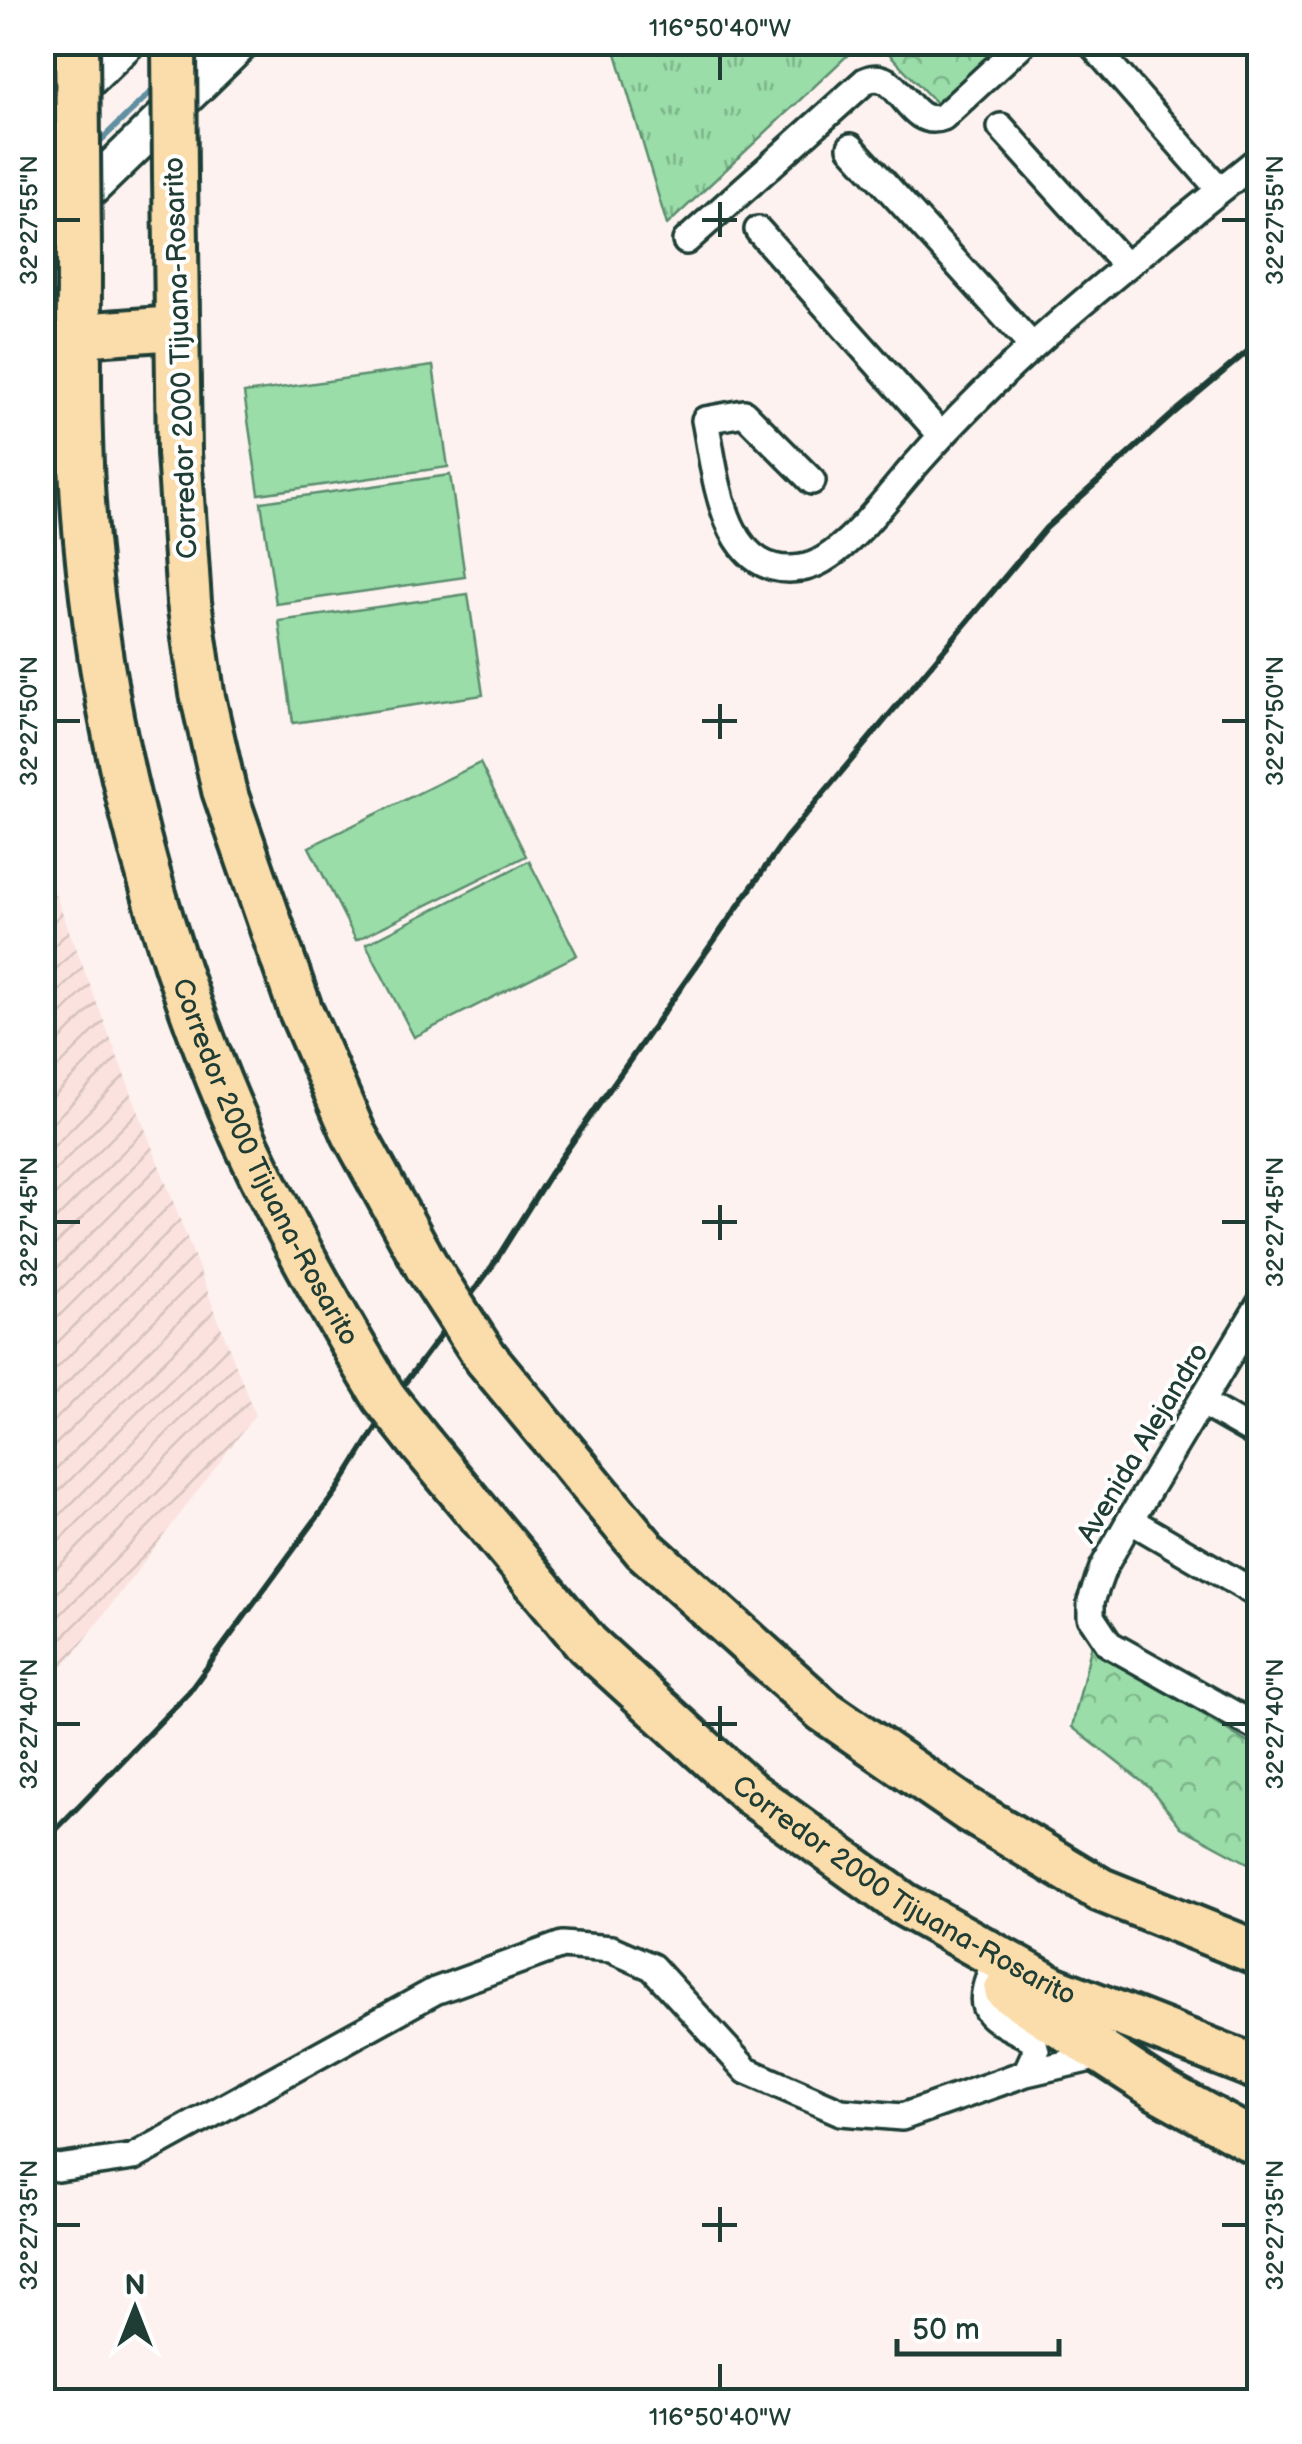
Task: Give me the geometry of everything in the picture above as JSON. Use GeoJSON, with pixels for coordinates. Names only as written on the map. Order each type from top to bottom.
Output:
{"type":"FeatureCollection","features":[{"type":"Feature","properties":{"kind":"highway","name":"Corredor 2000 Tijuana-Rosarito"},"geometry":{"type":"LineString","coordinates":[[76,42],[61,244],[79,335],[84,524],[100,656],[126,780],[164,928],[211,1063],[310,1271],[357,1352],[384,1397],[587,1644],[750,1793],[903,1904],[970,1968],[993,1968],[1054,1988],[1260,2069]]}},
{"type":"Feature","properties":{"kind":"highway","name":"Corredor 2000 Tijuana-Rosarito"},"geometry":{"type":"LineString","coordinates":[[174,42],[179,452],[189,602],[202,693],[224,790],[314,1043],[354,1134],[427,1267],[486,1358],[645,1550],[824,1710],[968,1810],[1101,1890],[1260,1954]]}},
{"type":"Feature","properties":{"kind":"highway"},"geometry":{"type":"LineString","coordinates":[[79,335],[176,328]]}},
{"type":"Feature","properties":{"kind":"highway"},"geometry":{"type":"LineString","coordinates":[[993,1968],[1158,2089],[1260,2144]]}},
{"type":"Feature","properties":{"kind":"main road"},"geometry":{"type":"LineString","coordinates":[[42,126],[127,42]]}},
{"type":"Feature","properties":{"kind":"main road"},"geometry":{"type":"LineString","coordinates":[[61,244],[242,42]]}},
{"type":"Feature","properties":{"kind":"street"},"geometry":{"type":"LineString","coordinates":[[686,241],[865,80],[873,76],[886,80],[920,116],[934,120],[943,117],[1024,42]]}},
{"type":"Feature","properties":{"kind":"street"},"geometry":{"type":"LineString","coordinates":[[1090,42],[1220,190]]}},
{"type":"Feature","properties":{"kind":"street"},"geometry":{"type":"LineString","coordinates":[[1001,127],[1126,266]]}},
{"type":"Feature","properties":{"kind":"street"},"geometry":{"type":"LineString","coordinates":[[851,147],[1030,345]]}},
{"type":"Feature","properties":{"kind":"street"},"geometry":{"type":"LineString","coordinates":[[812,481],[744,413],[705,420],[727,524],[736,540],[751,555],[775,566],[800,569],[818,563],[850,538],[941,435],[1030,345],[1260,158]]}},
{"type":"Feature","properties":{"kind":"street"},"geometry":{"type":"LineString","coordinates":[[758,230],[941,435]]}},
{"type":"Feature","properties":{"kind":"street","name":"Avenida Alejandro"},"geometry":{"type":"LineString","coordinates":[[1260,1304],[1130,1520],[1090,1600],[1092,1617],[1109,1644],[1260,1729]]}},
{"type":"Feature","properties":{"kind":"street"},"geometry":{"type":"LineString","coordinates":[[1202,1403],[1260,1436]]}},
{"type":"Feature","properties":{"kind":"street"},"geometry":{"type":"LineString","coordinates":[[1130,1520],[1260,1596]]}},
{"type":"Feature","properties":{"kind":"street"},"geometry":{"type":"LineString","coordinates":[[42,2165],[58,2168],[134,2157],[435,1991],[562,1945],[611,1949],[652,1966],[747,2071],[842,2112],[902,2118],[1026,2073],[1109,2054]]}},
{"type":"Feature","properties":{"kind":"street"},"geometry":{"type":"LineString","coordinates":[[993,1968],[982,1996],[984,2007],[995,2020],[1033,2040],[1036,2045],[1026,2073]]}},
{"type":"Feature","properties":{"kind":"shaded area"},"geometry":{"type":"Polygon","coordinates":[[[42,860],[255,1415],[78,1649],[43,1687],[42,860]]]}},
{"type":"Feature","properties":{"kind":"green space"},"geometry":{"type":"Polygon","coordinates":[[[613,43],[848,43],[851,52],[667,225],[613,43]]]}},
{"type":"Feature","properties":{"kind":"green space"},"geometry":{"type":"Polygon","coordinates":[[[879,43],[1005,43],[936,103],[879,43]]]}},
{"type":"Feature","properties":{"kind":"green space"},"geometry":{"type":"Polygon","coordinates":[[[433,366],[448,467],[259,494],[244,393],[433,366]]]}},
{"type":"Feature","properties":{"kind":"green space"},"geometry":{"type":"Polygon","coordinates":[[[450,475],[465,577],[276,604],[261,502],[450,475]]]}},
{"type":"Feature","properties":{"kind":"green space"},"geometry":{"type":"Polygon","coordinates":[[[468,594],[483,695],[293,723],[279,621],[468,594]]]}},
{"type":"Feature","properties":{"kind":"green space"},"geometry":{"type":"Polygon","coordinates":[[[480,763],[526,856],[356,940],[309,847],[480,763]]]}},
{"type":"Feature","properties":{"kind":"green space"},"geometry":{"type":"Polygon","coordinates":[[[529,861],[577,955],[414,1037],[366,944],[529,861]]]}},
{"type":"Feature","properties":{"kind":"green space"},"geometry":{"type":"Polygon","coordinates":[[[1092,1644],[1259,1750],[1259,1869],[1181,1827],[1150,1788],[1072,1727],[1092,1644]]]}},
{"type":"Feature","properties":{"kind":"waterway"},"geometry":{"type":"LineString","coordinates":[[95,146],[158,85]]}},
{"type":"Feature","properties":{"kind":"waterway"},"geometry":{"type":"LineString","coordinates":[[42,197],[61,179]]}},
{"type":"Feature","properties":{"kind":"railway"},"geometry":{"type":"LineString","coordinates":[[42,1844],[189,1692],[338,1489],[401,1388],[491,1268],[550,1174],[786,838],[1046,528],[1260,341]]}}]}
